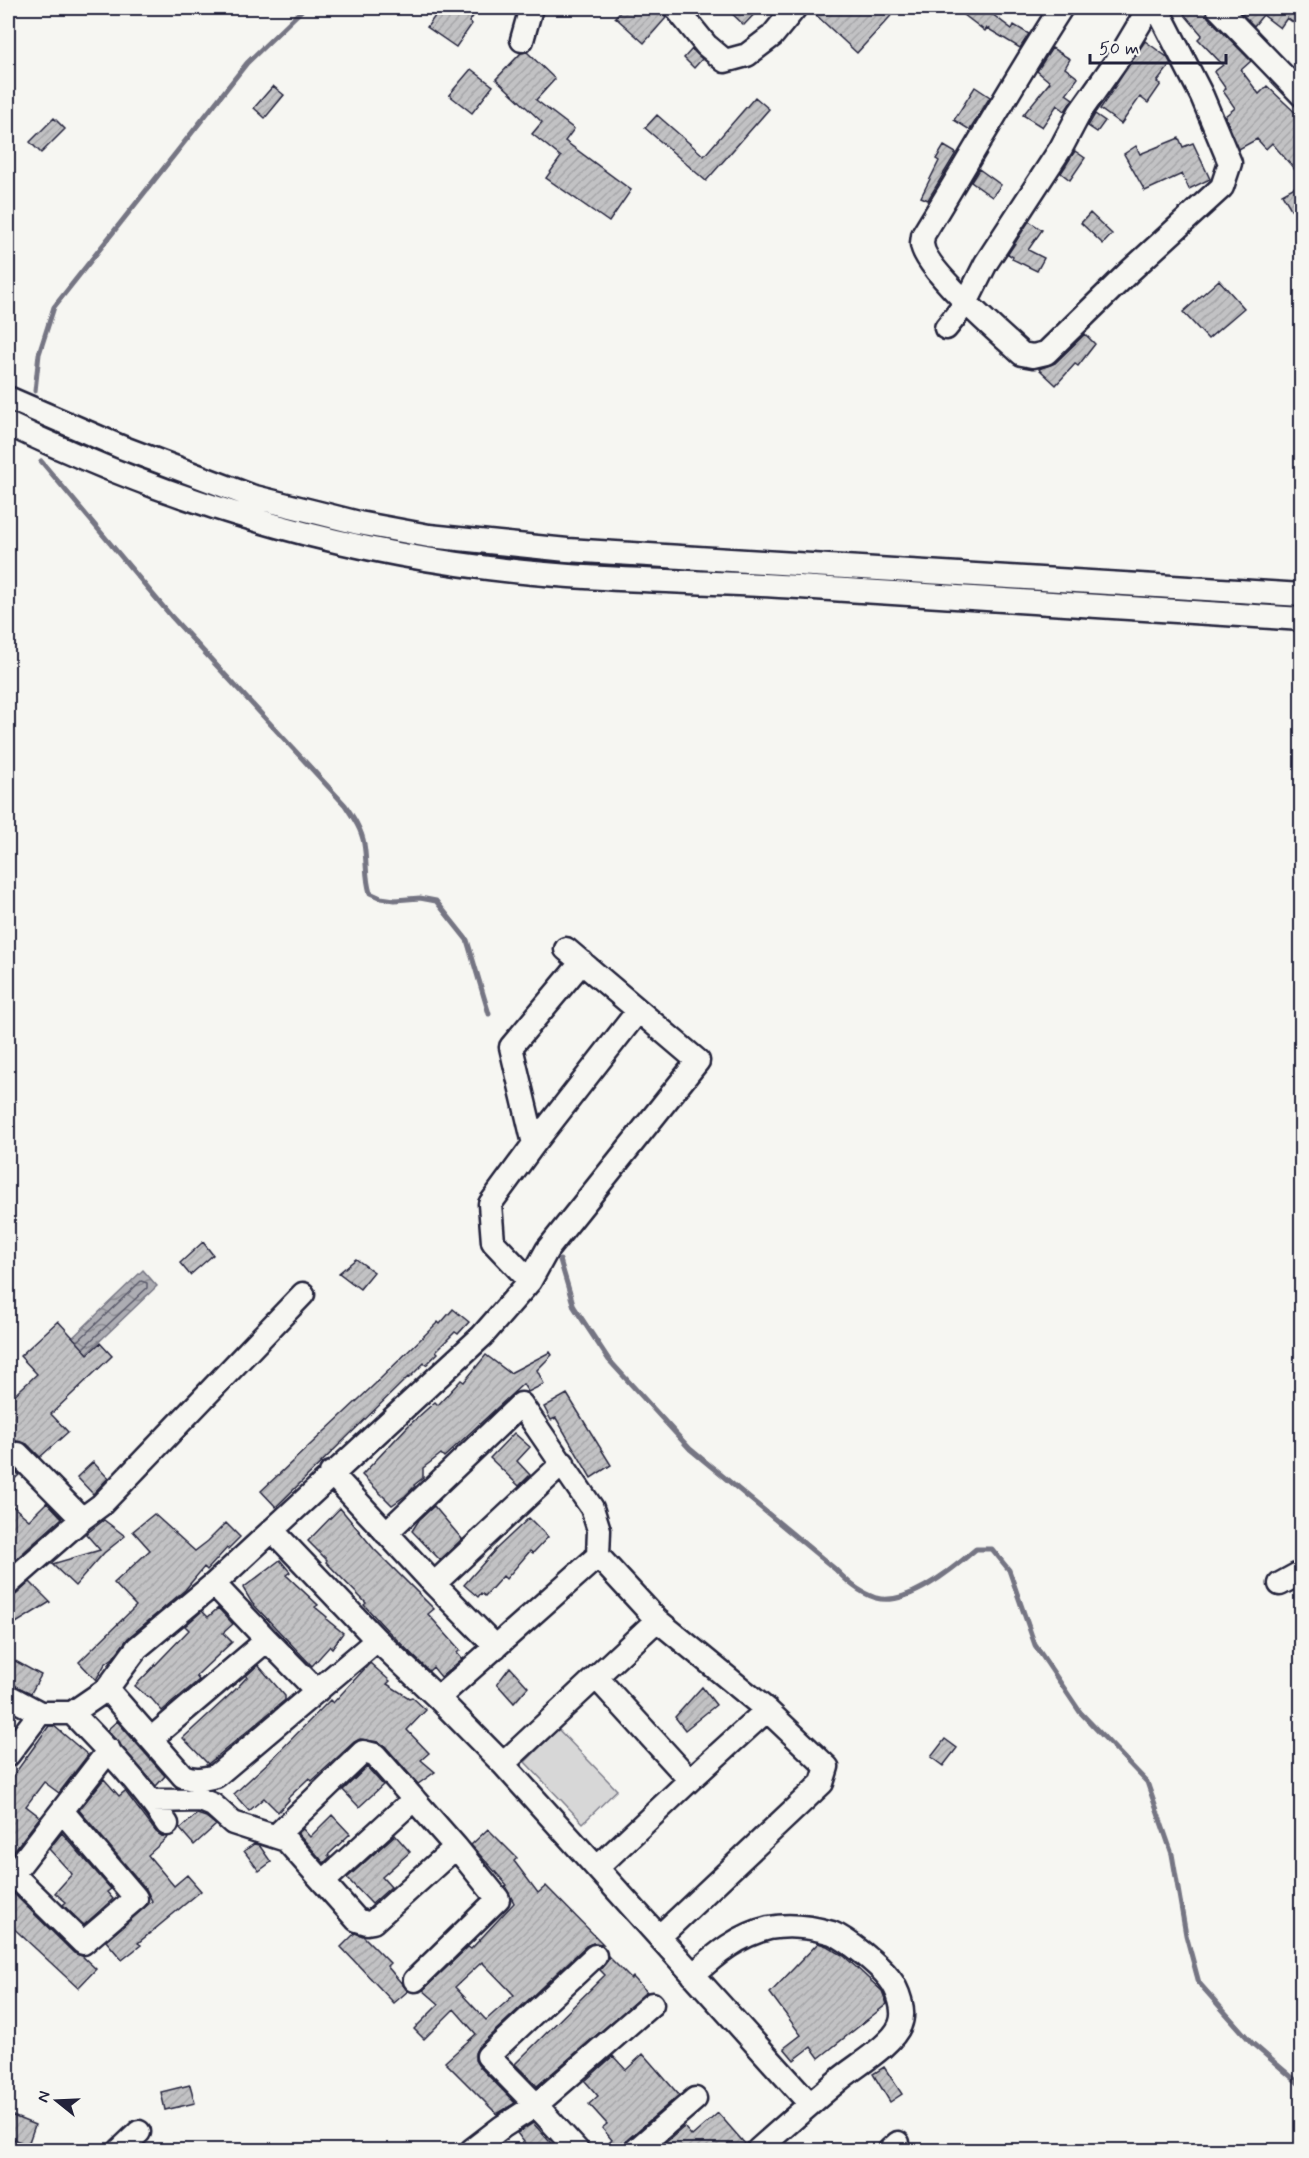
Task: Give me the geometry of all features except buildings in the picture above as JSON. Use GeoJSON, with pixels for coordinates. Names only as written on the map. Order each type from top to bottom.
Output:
{"type":"FeatureCollection","features":[{"type":"Feature","properties":{"kind":"street"},"geometry":{"type":"LineString","coordinates":[[522,40],[531,8]]}},
{"type":"Feature","properties":{"kind":"street"},"geometry":{"type":"LineString","coordinates":[[676,8],[706,45],[724,61],[747,55],[764,43],[795,8]]}},
{"type":"Feature","properties":{"kind":"street"},"geometry":{"type":"LineString","coordinates":[[1061,8],[923,235],[922,246],[930,263],[966,303],[1022,354],[1033,356],[1046,352],[1222,187],[1230,164],[1202,96],[1157,8]]}},
{"type":"Feature","properties":{"kind":"street"},"geometry":{"type":"LineString","coordinates":[[946,328],[966,303],[986,263],[1062,148],[1080,112],[1106,78],[1149,8]]}},
{"type":"Feature","properties":{"kind":"street"},"geometry":{"type":"LineString","coordinates":[[1218,8],[1302,95]]}},
{"type":"Feature","properties":{"kind":"street"},"geometry":{"type":"LineString","coordinates":[[8,398],[121,447],[251,496],[359,523],[429,536],[567,550],[1302,595]]}},
{"type":"Feature","properties":{"kind":"street"},"geometry":{"type":"LineString","coordinates":[[8,424],[112,471],[177,494],[301,532],[425,559],[567,576],[797,587],[1302,619]]}},
{"type":"Feature","properties":{"kind":"street"},"geometry":{"type":"LineString","coordinates":[[8,1696],[40,1713],[72,1713],[107,1689],[137,1648],[214,1584],[331,1473],[482,1336],[530,1281],[547,1250],[698,1061],[574,955],[511,1047],[534,1144]]}},
{"type":"Feature","properties":{"kind":"street"},"geometry":{"type":"LineString","coordinates":[[530,1281],[493,1242],[490,1204],[638,1011]]}},
{"type":"Feature","properties":{"kind":"street"},"geometry":{"type":"LineString","coordinates":[[11,1574],[101,1505],[303,1294]]}},
{"type":"Feature","properties":{"kind":"street"},"geometry":{"type":"LineString","coordinates":[[386,1533],[521,1404],[592,1508],[599,1530],[598,1556],[657,1620],[767,1710],[827,1767],[822,1783],[659,1937]]}},
{"type":"Feature","properties":{"kind":"street"},"geometry":{"type":"LineString","coordinates":[[18,1454],[82,1519]]}},
{"type":"Feature","properties":{"kind":"street"},"geometry":{"type":"LineString","coordinates":[[435,1584],[563,1463]]}},
{"type":"Feature","properties":{"kind":"street"},"geometry":{"type":"LineString","coordinates":[[331,1473],[496,1647]]}},
{"type":"Feature","properties":{"kind":"street"},"geometry":{"type":"LineString","coordinates":[[272,1530],[377,1640],[503,1764],[810,2104]]}},
{"type":"Feature","properties":{"kind":"street"},"geometry":{"type":"LineString","coordinates":[[438,1698],[598,1556]]}},
{"type":"Feature","properties":{"kind":"street"},"geometry":{"type":"LineString","coordinates":[[1280,1584],[1302,1572]]}},
{"type":"Feature","properties":{"kind":"street"},"geometry":{"type":"LineString","coordinates":[[214,1584],[317,1691]]}},
{"type":"Feature","properties":{"kind":"street"},"geometry":{"type":"LineString","coordinates":[[503,1764],[657,1620]]}},
{"type":"Feature","properties":{"kind":"street"},"geometry":{"type":"LineString","coordinates":[[152,1738],[267,1640]]}},
{"type":"Feature","properties":{"kind":"street"},"geometry":{"type":"LineString","coordinates":[[107,1689],[183,1776],[193,1780],[216,1776],[377,1640]]}},
{"type":"Feature","properties":{"kind":"street"},"geometry":{"type":"LineString","coordinates":[[597,1678],[690,1780]]}},
{"type":"Feature","properties":{"kind":"street"},"geometry":{"type":"LineString","coordinates":[[597,1869],[767,1710]]}},
{"type":"Feature","properties":{"kind":"street"},"geometry":{"type":"LineString","coordinates":[[8,1755],[40,1713]]}},
{"type":"Feature","properties":{"kind":"street"},"geometry":{"type":"LineString","coordinates":[[72,1713],[109,1750],[152,1801],[167,1824]]}},
{"type":"Feature","properties":{"kind":"street"},"geometry":{"type":"LineString","coordinates":[[62,1811],[136,1898],[83,1943],[14,1874],[62,1811],[109,1750]]}},
{"type":"Feature","properties":{"kind":"street"},"geometry":{"type":"LineString","coordinates":[[276,1836],[363,1752],[375,1755],[456,1847],[498,1899],[415,1980]]}},
{"type":"Feature","properties":{"kind":"street"},"geometry":{"type":"LineString","coordinates":[[323,1882],[414,1798]]}},
{"type":"Feature","properties":{"kind":"street"},"geometry":{"type":"LineString","coordinates":[[152,1801],[201,1800],[213,1805],[234,1823],[286,1840],[357,1920],[367,1923],[373,1922],[456,1847]]}},
{"type":"Feature","properties":{"kind":"street"},"geometry":{"type":"LineString","coordinates":[[693,1975],[731,1944],[749,1934],[791,1926],[833,1934],[847,1940],[890,1978],[903,2010],[901,2023],[894,2036],[810,2104],[758,2151]]}},
{"type":"Feature","properties":{"kind":"street"},"geometry":{"type":"LineString","coordinates":[[577,2151],[536,2104],[488,2056],[596,1956]]}},
{"type":"Feature","properties":{"kind":"street"},"geometry":{"type":"LineString","coordinates":[[472,2151],[536,2104],[652,2004]]}},
{"type":"Feature","properties":{"kind":"street"},"geometry":{"type":"LineString","coordinates":[[636,2151],[695,2099]]}},
{"type":"Feature","properties":{"kind":"street"},"geometry":{"type":"LineString","coordinates":[[120,2151],[139,2132]]}},
{"type":"Feature","properties":{"kind":"shaded area"},"geometry":{"type":"Polygon","coordinates":[[[558,1729],[617,1790],[583,1823],[525,1762],[558,1729]]]}},
{"type":"Feature","properties":{"kind":"water"},"geometry":{"type":"Polygon","coordinates":[[[143,1270],[157,1286],[81,1359],[66,1344],[143,1270]]]}},
{"type":"Feature","properties":{"kind":"waterway"},"geometry":{"type":"LineString","coordinates":[[35,391],[39,354],[54,307],[247,63],[304,8]]}},
{"type":"Feature","properties":{"kind":"waterway"},"geometry":{"type":"LineString","coordinates":[[41,461],[171,616],[345,805],[363,839],[370,893],[381,898],[395,900],[420,898],[436,901],[467,940],[489,1014]]}},
{"type":"Feature","properties":{"kind":"waterway"},"geometry":{"type":"LineString","coordinates":[[560,1260],[574,1307],[609,1360],[690,1449],[858,1589],[876,1598],[902,1597],[943,1575],[976,1549],[992,1549],[1009,1570],[1035,1645],[1080,1712],[1147,1782],[1172,1854],[1186,1935],[1199,1983],[1252,2043],[1302,2086]]}}]}
